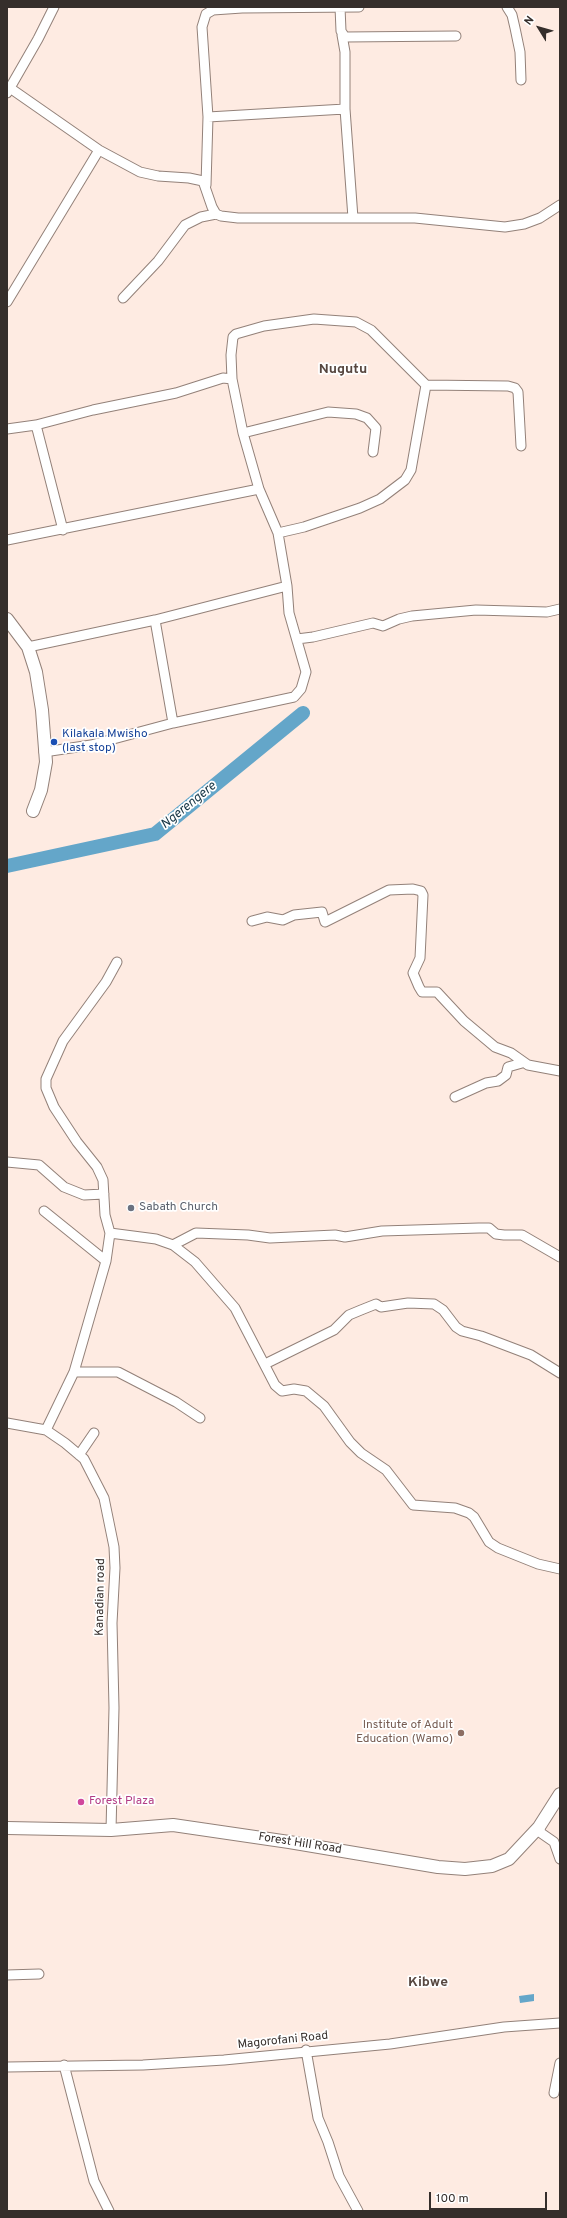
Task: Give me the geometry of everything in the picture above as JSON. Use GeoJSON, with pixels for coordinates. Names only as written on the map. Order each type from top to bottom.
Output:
{"type":"FeatureCollection","features":[{"type":"Feature","properties":{"kind":"street"},"geometry":{"type":"LineString","coordinates":[[54,7],[38,39],[10,85],[99,150],[140,172],[158,176],[197,179],[203,181],[216,214]]}},
{"type":"Feature","properties":{"kind":"street"},"geometry":{"type":"LineString","coordinates":[[340,7],[345,52],[345,109],[353,218]]}},
{"type":"Feature","properties":{"kind":"street"},"geometry":{"type":"LineString","coordinates":[[206,186],[208,117],[202,27],[206,14],[213,10],[242,8],[359,7]]}},
{"type":"Feature","properties":{"kind":"street"},"geometry":{"type":"LineString","coordinates":[[507,7],[512,15],[520,52],[522,80]]}},
{"type":"Feature","properties":{"kind":"street"},"geometry":{"type":"LineString","coordinates":[[342,35],[355,38],[456,36]]}},
{"type":"Feature","properties":{"kind":"street"},"geometry":{"type":"LineString","coordinates":[[208,117],[345,109]]}},
{"type":"Feature","properties":{"kind":"street"},"geometry":{"type":"LineString","coordinates":[[7,302],[99,150]]}},
{"type":"Feature","properties":{"kind":"street"},"geometry":{"type":"LineString","coordinates":[[123,298],[158,261],[185,225],[201,217],[216,214],[238,218],[415,218],[505,227],[524,224],[540,218],[560,204]]}},
{"type":"Feature","properties":{"kind":"street"},"geometry":{"type":"LineString","coordinates":[[44,752],[91,746],[173,723],[294,697],[301,689],[306,672],[289,613],[287,586],[278,533],[259,489],[243,433],[232,379],[231,355],[233,337],[236,334],[264,326],[314,320],[356,322],[371,330],[426,385],[508,386],[515,388],[518,392],[521,446]]}},
{"type":"Feature","properties":{"kind":"street"},"geometry":{"type":"LineString","coordinates":[[7,429],[36,425],[93,410],[176,393],[223,378],[232,379]]}},
{"type":"Feature","properties":{"kind":"street"},"geometry":{"type":"LineString","coordinates":[[278,533],[304,527],[360,508],[380,498],[405,480],[411,470],[426,385]]}},
{"type":"Feature","properties":{"kind":"street"},"geometry":{"type":"LineString","coordinates":[[243,433],[328,412],[356,414],[367,418],[376,428],[373,452]]}},
{"type":"Feature","properties":{"kind":"street"},"geometry":{"type":"LineString","coordinates":[[36,425],[63,530]]}},
{"type":"Feature","properties":{"kind":"street"},"geometry":{"type":"LineString","coordinates":[[7,540],[63,530],[259,489]]}},
{"type":"Feature","properties":{"kind":"street"},"geometry":{"type":"LineString","coordinates":[[28,647],[155,620],[287,586]]}},
{"type":"Feature","properties":{"kind":"street"},"geometry":{"type":"LineString","coordinates":[[297,639],[313,637],[373,623],[383,626],[399,619],[412,616],[476,610],[547,612],[560,610]]}},
{"type":"Feature","properties":{"kind":"street"},"geometry":{"type":"LineString","coordinates":[[7,619],[28,647],[39,689],[45,731],[44,752],[46,762],[44,777],[33,811]]}},
{"type":"Feature","properties":{"kind":"street"},"geometry":{"type":"LineString","coordinates":[[155,620],[173,723]]}},
{"type":"Feature","properties":{"kind":"street"},"geometry":{"type":"LineString","coordinates":[[252,921],[267,917],[284,920],[294,915],[322,912],[325,922],[388,890],[413,889],[420,891],[423,895],[420,958],[413,973],[418,987],[422,992],[437,992],[464,1021],[490,1044],[511,1053],[522,1063]]}},
{"type":"Feature","properties":{"kind":"street"},"geometry":{"type":"LineString","coordinates":[[46,1430],[74,1372],[106,1261],[110,1234],[105,1215],[103,1180],[97,1167],[58,1114],[48,1094],[46,1083],[48,1071],[63,1041],[102,988],[118,962]]}},
{"type":"Feature","properties":{"kind":"street"},"geometry":{"type":"LineString","coordinates":[[455,1097],[486,1083],[498,1081],[506,1075],[508,1067],[522,1063],[560,1071]]}},
{"type":"Feature","properties":{"kind":"street"},"geometry":{"type":"LineString","coordinates":[[7,1162],[39,1165],[64,1187],[84,1195],[104,1194]]}},
{"type":"Feature","properties":{"kind":"street"},"geometry":{"type":"LineString","coordinates":[[44,1211],[106,1261]]}},
{"type":"Feature","properties":{"kind":"street"},"geometry":{"type":"LineString","coordinates":[[173,1245],[196,1233],[248,1235],[270,1238],[335,1235],[345,1237],[382,1231],[489,1228],[496,1234],[522,1235],[560,1257]]}},
{"type":"Feature","properties":{"kind":"street"},"geometry":{"type":"LineString","coordinates":[[110,1234],[156,1239],[173,1245],[195,1262],[235,1308],[265,1364],[270,1378],[275,1385],[282,1391],[294,1389],[306,1391],[324,1406],[350,1442],[361,1453],[386,1470],[413,1505],[455,1508],[469,1513],[474,1518],[489,1542],[498,1548],[538,1564],[560,1569]]}},
{"type":"Feature","properties":{"kind":"street"},"geometry":{"type":"LineString","coordinates":[[265,1364],[334,1330],[349,1315],[376,1304],[381,1307],[398,1306],[408,1303],[434,1304],[443,1310],[456,1327],[462,1331],[480,1336],[531,1356],[560,1373]]}},
{"type":"Feature","properties":{"kind":"street"},"geometry":{"type":"LineString","coordinates":[[74,1372],[118,1372],[176,1402],[200,1418]]}},
{"type":"Feature","properties":{"kind":"street","name":"Kanadian road"},"geometry":{"type":"LineString","coordinates":[[7,1423],[46,1430],[79,1455],[88,1466],[104,1498],[114,1547],[112,1623],[114,1708],[110,1830]]}},
{"type":"Feature","properties":{"kind":"street"},"geometry":{"type":"LineString","coordinates":[[79,1455],[94,1433]]}},
{"type":"Feature","properties":{"kind":"street","name":"Forest Hill Road"},"geometry":{"type":"LineString","coordinates":[[7,1828],[110,1830],[173,1825],[289,1842],[438,1867],[465,1869],[492,1866],[508,1860],[539,1826],[560,1794]]}},
{"type":"Feature","properties":{"kind":"street"},"geometry":{"type":"LineString","coordinates":[[539,1826],[541,1833],[554,1842],[560,1859]]}},
{"type":"Feature","properties":{"kind":"street"},"geometry":{"type":"LineString","coordinates":[[7,1975],[39,1974]]}},
{"type":"Feature","properties":{"kind":"street","name":"Magorofani Road"},"geometry":{"type":"LineString","coordinates":[[7,2067],[170,2064],[306,2050],[390,2044],[504,2027],[560,2023]]}},
{"type":"Feature","properties":{"kind":"street"},"geometry":{"type":"LineString","coordinates":[[306,2050],[318,2118],[328,2142],[339,2176],[358,2211]]}},
{"type":"Feature","properties":{"kind":"street"},"geometry":{"type":"LineString","coordinates":[[554,2093],[560,2063]]}},
{"type":"Feature","properties":{"kind":"street"},"geometry":{"type":"LineString","coordinates":[[64,2065],[94,2181],[109,2211]]}},
{"type":"Feature","properties":{"kind":"water"},"geometry":{"type":"Polygon","coordinates":[[[534,1994],[534,2001],[520,2003],[519,1996],[534,1994]]]}},
{"type":"Feature","properties":{"kind":"waterway","name":"Ngerengere"},"geometry":{"type":"LineString","coordinates":[[7,866],[155,834],[303,713]]}},
{"type":"Feature","properties":{"kind":"place","name":"Kilakala Mwisho (last stop)"},"geometry":{"type":"Point","coordinates":[54,742]}},
{"type":"Feature","properties":{"kind":"place","name":"Sabath Church"},"geometry":{"type":"Point","coordinates":[131,1208]}},
{"type":"Feature","properties":{"kind":"place","name":"Institute of Adult Education (Wamo)"},"geometry":{"type":"Point","coordinates":[461,1733]}},
{"type":"Feature","properties":{"kind":"place","name":"Forest Plaza"},"geometry":{"type":"Point","coordinates":[81,1802]}},
{"type":"Feature","properties":{"kind":"district","name":"Nugutu"},"geometry":{"type":"Point","coordinates":[343,370]}},
{"type":"Feature","properties":{"kind":"district","name":"Kibwe"},"geometry":{"type":"Point","coordinates":[428,1983]}}]}
